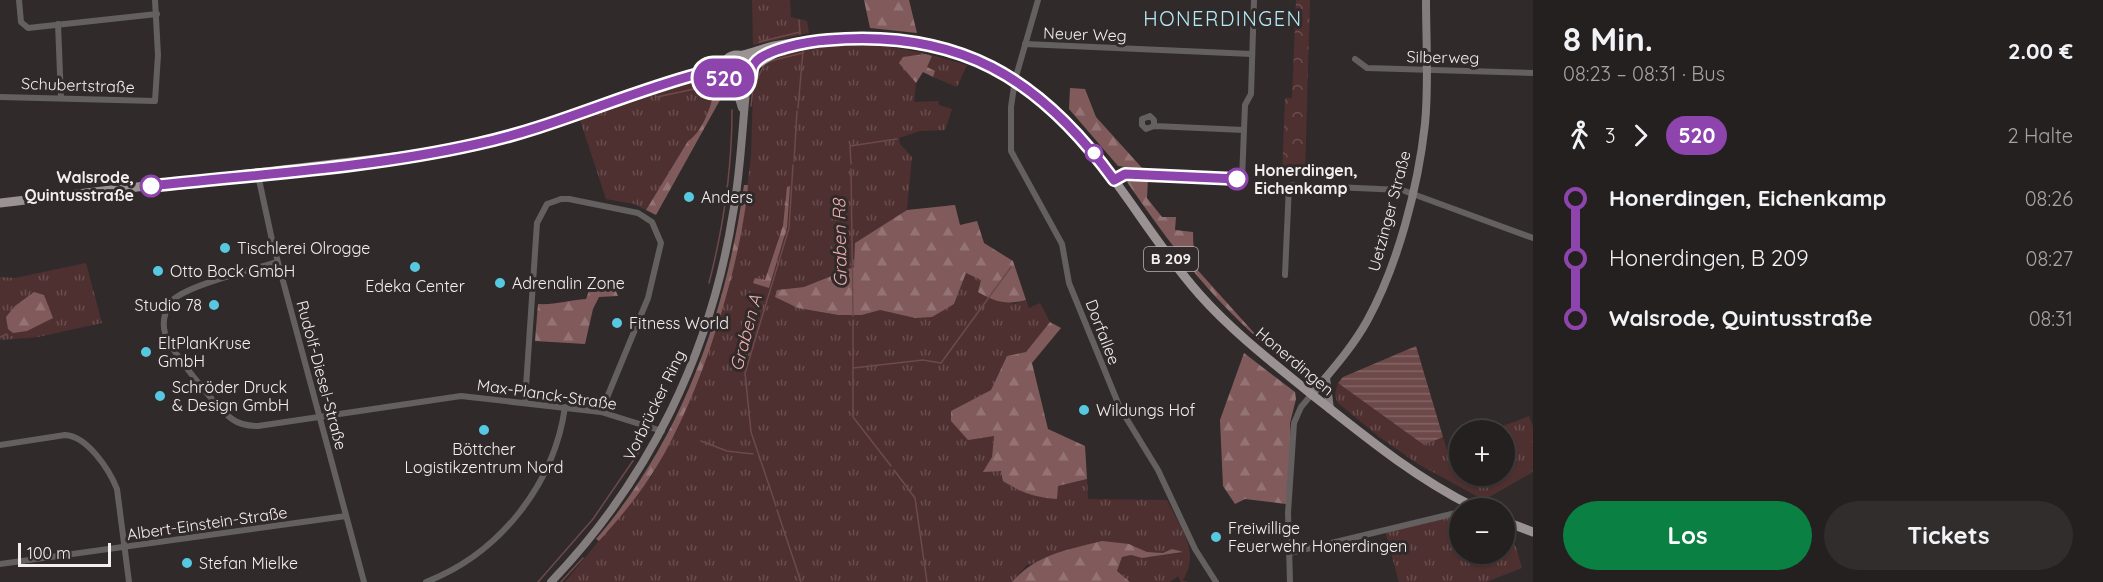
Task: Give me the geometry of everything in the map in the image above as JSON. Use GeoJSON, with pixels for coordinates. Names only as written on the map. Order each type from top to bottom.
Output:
{"type":"FeatureCollection","features":[{"type":"Feature","properties":{"kind":"main road","name":"Uetzinger Straße"},"geometry":{"type":"LineString","coordinates":[[1312,394],[1362,330],[1374,307],[1389,271],[1412,192],[1425,123],[1426,0]]}},
{"type":"Feature","properties":{"kind":"main road","name":"B 209"},"geometry":{"type":"LineString","coordinates":[[0,203],[387,160],[479,144],[524,132],[698,74],[723,63],[734,55],[743,56],[775,46],[861,38],[925,44],[969,56],[1015,80],[1044,100],[1071,127],[1114,180]]}},
{"type":"Feature","properties":{"kind":"main road","name":"B 209"},"geometry":{"type":"LineString","coordinates":[[753,67],[786,46]]}},
{"type":"Feature","properties":{"kind":"main road"},"geometry":{"type":"LineString","coordinates":[[735,85],[747,82],[752,75],[753,67],[743,56]]}},
{"type":"Feature","properties":{"kind":"main road"},"geometry":{"type":"LineString","coordinates":[[723,63],[723,77]]}},
{"type":"Feature","properties":{"kind":"main road","name":"B 209"},"geometry":{"type":"LineString","coordinates":[[698,74],[723,77],[735,85]]}},
{"type":"Feature","properties":{"kind":"main road","name":"Vorbrücker Ring"},"geometry":{"type":"LineString","coordinates":[[551,582],[610,512],[640,469],[662,431],[699,346],[722,266],[737,188],[742,109],[747,82]]}},
{"type":"Feature","properties":{"kind":"main road","name":"Vorbrücker Ring"},"geometry":{"type":"LineString","coordinates":[[735,85],[742,109]]}},
{"type":"Feature","properties":{"kind":"main road","name":"Honerdingen"},"geometry":{"type":"LineString","coordinates":[[1114,180],[1201,296],[1264,356],[1401,463],[1459,498]]}},
{"type":"Feature","properties":{"kind":"main road"},"geometry":{"type":"LineString","coordinates":[[1326,378],[1330,409]]}},
{"type":"Feature","properties":{"kind":"main road"},"geometry":{"type":"LineString","coordinates":[[1515,525],[1533,532]]}},
{"type":"Feature","properties":{"kind":"street"},"geometry":{"type":"LineString","coordinates":[[20,0],[23,26],[157,14],[155,0]]}},
{"type":"Feature","properties":{"kind":"street","name":"Dorfallee"},"geometry":{"type":"LineString","coordinates":[[1038,0],[1015,80],[1011,117],[1011,151],[1062,244],[1069,283],[1120,408],[1158,470],[1195,549],[1216,582]]}},
{"type":"Feature","properties":{"kind":"street"},"geometry":{"type":"LineString","coordinates":[[1114,180],[1125,174],[1242,179],[1245,105],[1251,94],[1254,0]]}},
{"type":"Feature","properties":{"kind":"street","name":"Schubertstraße"},"geometry":{"type":"LineString","coordinates":[[0,97],[155,101],[159,55],[157,14]]}},
{"type":"Feature","properties":{"kind":"street"},"geometry":{"type":"LineString","coordinates":[[58,24],[61,98]]}},
{"type":"Feature","properties":{"kind":"street","name":"Neuer Weg"},"geometry":{"type":"LineString","coordinates":[[1025,44],[1252,54]]}},
{"type":"Feature","properties":{"kind":"street","name":"Silberweg"},"geometry":{"type":"LineString","coordinates":[[1355,59],[1367,68],[1533,74]]}},
{"type":"Feature","properties":{"kind":"street"},"geometry":{"type":"LineString","coordinates":[[1154,126],[1244,130]]}},
{"type":"Feature","properties":{"kind":"street","name":"Rudolf-Diesel-Straße"},"geometry":{"type":"LineString","coordinates":[[258,175],[278,262],[364,582]]}},
{"type":"Feature","properties":{"kind":"street"},"geometry":{"type":"LineString","coordinates":[[1285,275],[1289,185],[1412,192],[1533,238]]}},
{"type":"Feature","properties":{"kind":"street"},"geometry":{"type":"LineString","coordinates":[[525,402],[537,223],[547,204],[569,199],[645,216],[656,228],[661,243],[648,298],[628,352],[601,412]]}},
{"type":"Feature","properties":{"kind":"street","name":"Max-Planck-Straße"},"geometry":{"type":"LineString","coordinates":[[278,262],[184,291],[176,296],[166,312],[164,332],[172,349],[223,411],[234,420],[258,426],[460,396],[601,412],[662,431]]}},
{"type":"Feature","properties":{"kind":"street"},"geometry":{"type":"LineString","coordinates":[[1290,582],[1288,513],[1294,423],[1301,406],[1312,394]]}},
{"type":"Feature","properties":{"kind":"street"},"geometry":{"type":"LineString","coordinates":[[426,582],[462,566],[499,536],[518,516],[545,470],[565,407]]}},
{"type":"Feature","properties":{"kind":"street"},"geometry":{"type":"LineString","coordinates":[[0,445],[65,435],[74,436],[82,441],[113,478],[117,489],[129,582]]}},
{"type":"Feature","properties":{"kind":"street"},"geometry":{"type":"LineString","coordinates":[[1290,553],[1449,515]]}},
{"type":"Feature","properties":{"kind":"street","name":"Albert-Einstein-Straße"},"geometry":{"type":"LineString","coordinates":[[0,564],[346,516]]}},
{"type":"Feature","properties":{"kind":"green space"},"geometry":{"type":"Polygon","coordinates":[[[752,0],[790,0],[791,17],[807,21],[809,33],[753,45],[752,0]]]}},
{"type":"Feature","properties":{"kind":"green space"},"geometry":{"type":"Polygon","coordinates":[[[864,0],[909,0],[917,33],[870,28],[864,0]]]}},
{"type":"Feature","properties":{"kind":"green space"},"geometry":{"type":"Polygon","coordinates":[[[1296,0],[1310,0],[1305,175],[1282,176],[1285,98],[1292,98],[1296,0]]]}},
{"type":"Feature","properties":{"kind":"green space"},"geometry":{"type":"Polygon","coordinates":[[[840,44],[904,49],[967,65],[957,87],[933,77],[935,71],[926,67],[932,57],[900,63],[916,83],[914,102],[938,101],[939,105],[952,109],[945,130],[920,131],[899,138],[900,144],[912,157],[907,210],[855,243],[855,267],[804,287],[777,290],[798,308],[838,315],[862,315],[880,310],[915,318],[954,304],[966,273],[982,280],[1013,304],[1026,300],[1029,308],[1040,303],[1050,322],[1026,352],[1007,356],[991,390],[951,411],[994,436],[992,457],[1001,471],[1058,486],[1087,479],[1088,499],[1167,500],[1187,540],[1190,559],[1183,580],[1188,582],[1181,582],[1178,576],[1170,582],[1130,582],[1117,571],[1122,557],[1131,555],[1142,558],[1181,553],[1172,549],[1163,553],[1147,552],[1129,544],[1027,565],[1012,582],[565,582],[651,477],[678,428],[730,277],[742,227],[751,156],[753,89],[765,65],[769,61],[797,50],[840,44]]]}},
{"type":"Feature","properties":{"kind":"green space"},"geometry":{"type":"Polygon","coordinates":[[[925,54],[932,56],[927,67],[935,71],[933,77],[923,72],[916,83],[899,63],[903,57],[925,54]]]}},
{"type":"Feature","properties":{"kind":"green space"},"geometry":{"type":"Polygon","coordinates":[[[737,58],[746,61],[749,70],[746,79],[737,82],[728,79],[725,70],[728,61],[737,58]]]}},
{"type":"Feature","properties":{"kind":"green space"},"geometry":{"type":"Polygon","coordinates":[[[713,79],[716,82],[715,90],[703,123],[688,141],[646,210],[634,204],[606,199],[580,120],[662,89],[713,79]]]}},
{"type":"Feature","properties":{"kind":"green space"},"geometry":{"type":"Polygon","coordinates":[[[716,82],[725,91],[656,215],[646,210],[688,141],[703,123],[713,98],[716,82]]]}},
{"type":"Feature","properties":{"kind":"green space"},"geometry":{"type":"Polygon","coordinates":[[[1070,88],[1085,89],[1096,117],[1143,169],[1118,166],[1069,109],[1070,88]]]}},
{"type":"Feature","properties":{"kind":"green space"},"geometry":{"type":"Polygon","coordinates":[[[1132,178],[1148,179],[1147,198],[1162,217],[1176,217],[1175,230],[1193,232],[1194,266],[1264,344],[1190,268],[1127,182],[1132,178]]]}},
{"type":"Feature","properties":{"kind":"green space"},"geometry":{"type":"Polygon","coordinates":[[[744,185],[748,185],[736,256],[714,336],[700,376],[684,414],[650,477],[599,541],[596,539],[653,460],[696,373],[725,281],[744,185]]]}},
{"type":"Feature","properties":{"kind":"green space"},"geometry":{"type":"Polygon","coordinates":[[[790,186],[787,227],[769,288],[753,283],[755,278],[765,280],[783,226],[787,187],[790,186]]]}},
{"type":"Feature","properties":{"kind":"green space"},"geometry":{"type":"Polygon","coordinates":[[[955,205],[960,225],[977,221],[984,243],[1013,261],[1026,300],[1001,302],[990,298],[978,292],[981,280],[966,273],[954,304],[932,317],[915,318],[880,310],[862,315],[838,315],[798,308],[775,297],[777,290],[804,287],[854,267],[855,243],[907,210],[955,205]]]}},
{"type":"Feature","properties":{"kind":"green space"},"geometry":{"type":"Polygon","coordinates":[[[86,263],[102,323],[38,337],[0,340],[0,277],[15,278],[86,263]]]}},
{"type":"Feature","properties":{"kind":"green space"},"geometry":{"type":"Polygon","coordinates":[[[593,280],[613,284],[618,296],[599,297],[593,309],[585,344],[535,341],[538,304],[586,299],[593,280]]]}},
{"type":"Feature","properties":{"kind":"green space"},"geometry":{"type":"Polygon","coordinates":[[[34,292],[44,295],[53,318],[27,331],[13,333],[8,329],[6,317],[15,306],[34,292]]]}},
{"type":"Feature","properties":{"kind":"green space"},"geometry":{"type":"Polygon","coordinates":[[[1050,322],[1061,328],[1032,363],[1048,429],[1085,446],[1087,479],[1058,486],[1057,499],[1035,496],[1016,489],[1003,481],[1001,471],[983,472],[992,457],[994,436],[968,440],[951,421],[951,411],[991,390],[1007,356],[1026,352],[1050,322]]]}},
{"type":"Feature","properties":{"kind":"green space"},"geometry":{"type":"Polygon","coordinates":[[[1244,353],[1295,392],[1296,399],[1290,423],[1292,469],[1286,504],[1245,499],[1235,504],[1223,486],[1220,420],[1244,353]]]}},
{"type":"Feature","properties":{"kind":"green space"},"geometry":{"type":"Polygon","coordinates":[[[1338,383],[1424,445],[1443,437],[1447,450],[1449,449],[1449,481],[1418,464],[1378,436],[1337,402],[1335,394],[1338,383]]]}},
{"type":"Feature","properties":{"kind":"green space"},"geometry":{"type":"Polygon","coordinates":[[[1529,416],[1533,427],[1533,472],[1515,482],[1515,421],[1529,416]]]}},
{"type":"Feature","properties":{"kind":"green space"},"geometry":{"type":"Polygon","coordinates":[[[1458,486],[1508,486],[1488,498],[1480,498],[1458,486]]]}},
{"type":"Feature","properties":{"kind":"green space"},"geometry":{"type":"Polygon","coordinates":[[[1449,517],[1449,564],[1515,564],[1515,544],[1522,568],[1486,582],[1399,582],[1385,531],[1449,517]]]}},
{"type":"Feature","properties":{"kind":"green space"},"geometry":{"type":"Polygon","coordinates":[[[1102,541],[1129,544],[1147,552],[1163,553],[1172,549],[1183,552],[1142,558],[1131,555],[1122,557],[1117,571],[1130,582],[1012,582],[1042,559],[1102,541]]]}},
{"type":"Feature","properties":{"kind":"shaded area"},"geometry":{"type":"Polygon","coordinates":[[[1416,346],[1443,437],[1424,445],[1338,383],[1343,377],[1416,346]]]}},
{"type":"Feature","properties":{"kind":"waterway","name":"Graben A"},"geometry":{"type":"LineString","coordinates":[[799,20],[800,34]]}},
{"type":"Feature","properties":{"kind":"waterway"},"geometry":{"type":"LineString","coordinates":[[759,42],[800,32]]}},
{"type":"Feature","properties":{"kind":"waterway","name":"Graben A"},"geometry":{"type":"LineString","coordinates":[[798,108],[803,51]]}},
{"type":"Feature","properties":{"kind":"waterway"},"geometry":{"type":"LineString","coordinates":[[770,61],[803,53]]}},
{"type":"Feature","properties":{"kind":"waterway"},"geometry":{"type":"LineString","coordinates":[[751,106],[753,88],[764,65]]}},
{"type":"Feature","properties":{"kind":"waterway"},"geometry":{"type":"LineString","coordinates":[[657,97],[708,86]]}},
{"type":"Feature","properties":{"kind":"waterway"},"geometry":{"type":"LineString","coordinates":[[709,283],[726,196],[731,153],[732,110]]}},
{"type":"Feature","properties":{"kind":"waterway","name":"Graben A"},"geometry":{"type":"LineString","coordinates":[[794,161],[797,111]]}},
{"type":"Feature","properties":{"kind":"waterway","name":"Graben R8"},"geometry":{"type":"LineString","coordinates":[[851,164],[850,146],[897,139]]}},
{"type":"Feature","properties":{"kind":"waterway","name":"Graben A"},"geometry":{"type":"LineString","coordinates":[[776,506],[751,432],[745,373],[789,228],[793,165]]}},
{"type":"Feature","properties":{"kind":"waterway","name":"Graben R8"},"geometry":{"type":"LineString","coordinates":[[851,169],[853,316]]}},
{"type":"Feature","properties":{"kind":"waterway"},"geometry":{"type":"LineString","coordinates":[[853,368],[923,360],[941,363],[1011,267]]}},
{"type":"Feature","properties":{"kind":"waterway","name":"Graben R8"},"geometry":{"type":"LineString","coordinates":[[853,321],[853,417],[891,466]]}},
{"type":"Feature","properties":{"kind":"waterway"},"geometry":{"type":"LineString","coordinates":[[0,337],[7,334]]}},
{"type":"Feature","properties":{"kind":"waterway"},"geometry":{"type":"LineString","coordinates":[[701,441],[727,451],[753,454]]}},
{"type":"Feature","properties":{"kind":"waterway"},"geometry":{"type":"LineString","coordinates":[[538,582],[593,519],[641,449]]}},
{"type":"Feature","properties":{"kind":"waterway","name":"Graben R8"},"geometry":{"type":"LineString","coordinates":[[894,470],[915,498],[927,582]]}},
{"type":"Feature","properties":{"kind":"waterway","name":"Graben A"},"geometry":{"type":"LineString","coordinates":[[777,510],[801,582]]}},
{"type":"Feature","properties":{"kind":"waterway"},"geometry":{"type":"LineString","coordinates":[[561,582],[583,558]]}},
{"type":"Feature","properties":{"kind":"bus line","name":"520"},"geometry":{"type":"LineString","coordinates":[[151,186],[387,160],[479,144],[524,132],[698,74],[723,77],[731,84],[738,86],[750,79],[753,67],[758,61],[786,46],[843,38],[901,40],[925,44],[984,62],[1044,100],[1085,143],[1114,180],[1125,174],[1237,179]]}},
{"type":"Feature","properties":{"kind":"place","name":"Honerdingen, Eichenkamp"},"geometry":{"type":"Point","coordinates":[1237,179]}},
{"type":"Feature","properties":{"kind":"place","name":"Walsrode, Quintusstraße"},"geometry":{"type":"Point","coordinates":[151,186]}},
{"type":"Feature","properties":{"kind":"place","name":"Anders"},"geometry":{"type":"Point","coordinates":[689,197]}},
{"type":"Feature","properties":{"kind":"place","name":"Tischlerei Olrogge"},"geometry":{"type":"Point","coordinates":[225,248]}},
{"type":"Feature","properties":{"kind":"place","name":"Edeka Center"},"geometry":{"type":"Point","coordinates":[415,267]}},
{"type":"Feature","properties":{"kind":"place","name":"Otto Bock GmbH"},"geometry":{"type":"Point","coordinates":[158,271]}},
{"type":"Feature","properties":{"kind":"place","name":"Adrenalin Zone"},"geometry":{"type":"Point","coordinates":[500,283]}},
{"type":"Feature","properties":{"kind":"place","name":"Studio 78"},"geometry":{"type":"Point","coordinates":[214,305]}},
{"type":"Feature","properties":{"kind":"place","name":"Fitness World"},"geometry":{"type":"Point","coordinates":[617,323]}},
{"type":"Feature","properties":{"kind":"place","name":"EltPlanKruse GmbH"},"geometry":{"type":"Point","coordinates":[146,352]}},
{"type":"Feature","properties":{"kind":"place","name":"Schröder Druck & Design GmbH"},"geometry":{"type":"Point","coordinates":[160,396]}},
{"type":"Feature","properties":{"kind":"place","name":"Wildungs Hof"},"geometry":{"type":"Point","coordinates":[1084,410]}},
{"type":"Feature","properties":{"kind":"place","name":"Böttcher Logistikzentrum Nord"},"geometry":{"type":"Point","coordinates":[484,430]}},
{"type":"Feature","properties":{"kind":"place","name":"Freiwillige Feuerwehr Honerdingen"},"geometry":{"type":"Point","coordinates":[1216,537]}},
{"type":"Feature","properties":{"kind":"place","name":"Stefan Mielke"},"geometry":{"type":"Point","coordinates":[187,563]}},
{"type":"Feature","properties":{"kind":"district","name":"HONERDINGEN"},"geometry":{"type":"Point","coordinates":[1223,19]}}]}
